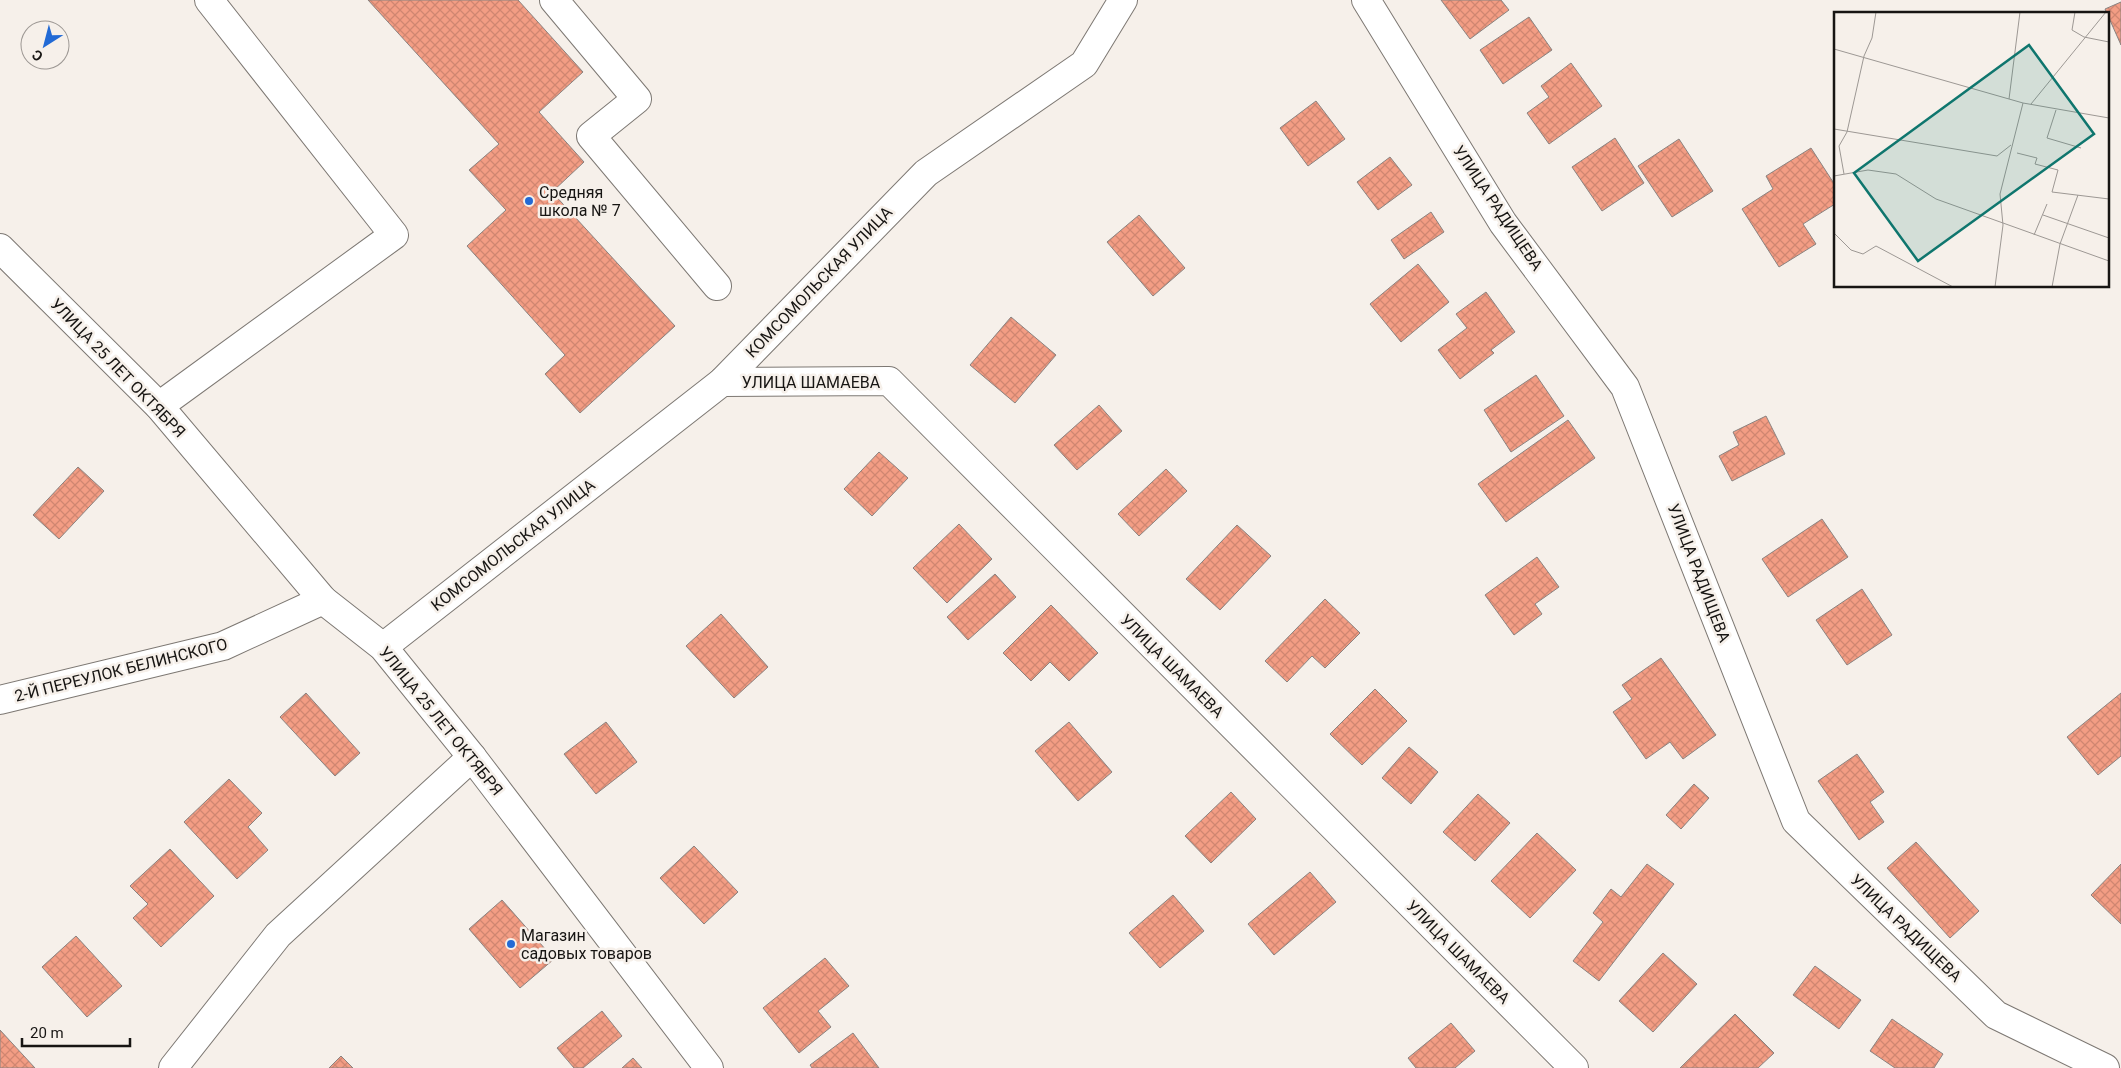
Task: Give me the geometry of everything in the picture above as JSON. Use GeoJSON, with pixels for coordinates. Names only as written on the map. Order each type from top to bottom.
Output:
{"type":"FeatureCollection","features":[{"type":"Feature","properties":{"kind":"street"},"geometry":{"type":"LineString","coordinates":[[159,406],[394,235],[209,0]]}},
{"type":"Feature","properties":{"kind":"street"},"geometry":{"type":"LineString","coordinates":[[554,0],[637,99],[591,136],[717,286]]}},
{"type":"Feature","properties":{"kind":"street","name":"КОМСОМОЛЬСКАЯ УЛИЦА"},"geometry":{"type":"LineString","coordinates":[[383,646],[722,382],[926,173],[1084,64],[1123,0]]}},
{"type":"Feature","properties":{"kind":"street","name":"УЛИЦА РАДИЩЕВА"},"geometry":{"type":"LineString","coordinates":[[1366,0],[1503,222],[1625,387],[1796,821],[1996,1015],[2105,1068]]}},
{"type":"Feature","properties":{"kind":"street","name":"УЛИЦА 25 ЛЕТ ОКТЯБРЯ"},"geometry":{"type":"LineString","coordinates":[[0,248],[159,406],[323,600],[383,646],[472,758],[709,1068]]}},
{"type":"Feature","properties":{"kind":"street","name":"УЛИЦА ШАМАЕВА"},"geometry":{"type":"LineString","coordinates":[[722,382],[889,381],[1574,1068]]}},
{"type":"Feature","properties":{"kind":"street","name":"2-Й ПЕРЕУЛОК БЕЛИНСКОГО"},"geometry":{"type":"LineString","coordinates":[[0,700],[224,646],[323,600]]}},
{"type":"Feature","properties":{"kind":"street"},"geometry":{"type":"LineString","coordinates":[[173,1068],[278,935],[472,758]]}},
{"type":"Feature","properties":{"kind":"building","name":"Средняя школа № 7"},"geometry":{"type":"Polygon","coordinates":[[[368,0],[518,0],[583,72],[539,112],[584,162],[552,192],[675,326],[580,413],[545,374],[565,355],[467,246],[506,210],[469,170],[499,144],[368,0]]]}},
{"type":"Feature","properties":{"kind":"building"},"geometry":{"type":"Polygon","coordinates":[[[1441,0],[1501,0],[1509,10],[1470,39],[1441,0]]]}},
{"type":"Feature","properties":{"kind":"building"},"geometry":{"type":"Polygon","coordinates":[[[2121,2],[2121,45],[2108,12],[2105,9],[2121,2]]]}},
{"type":"Feature","properties":{"kind":"building"},"geometry":{"type":"Polygon","coordinates":[[[1529,17],[1552,50],[1503,84],[1480,50],[1529,17]]]}},
{"type":"Feature","properties":{"kind":"building"},"geometry":{"type":"Polygon","coordinates":[[[1571,63],[1602,106],[1549,144],[1527,113],[1549,97],[1541,86],[1571,63]]]}},
{"type":"Feature","properties":{"kind":"building"},"geometry":{"type":"Polygon","coordinates":[[[1316,101],[1345,139],[1308,166],[1280,128],[1316,101]]]}},
{"type":"Feature","properties":{"kind":"building"},"geometry":{"type":"Polygon","coordinates":[[[1615,138],[1644,183],[1602,211],[1572,167],[1615,138]]]}},
{"type":"Feature","properties":{"kind":"building"},"geometry":{"type":"Polygon","coordinates":[[[1679,139],[1713,191],[1672,217],[1638,166],[1679,139]]]}},
{"type":"Feature","properties":{"kind":"building"},"geometry":{"type":"Polygon","coordinates":[[[1811,148],[1834,183],[1834,205],[1803,224],[1816,244],[1779,267],[1742,209],[1773,189],[1766,176],[1811,148]]]}},
{"type":"Feature","properties":{"kind":"building"},"geometry":{"type":"Polygon","coordinates":[[[1390,157],[1412,185],[1378,210],[1357,182],[1390,157]]]}},
{"type":"Feature","properties":{"kind":"building"},"geometry":{"type":"Polygon","coordinates":[[[1431,212],[1444,232],[1404,259],[1391,240],[1431,212]]]}},
{"type":"Feature","properties":{"kind":"building"},"geometry":{"type":"Polygon","coordinates":[[[1139,215],[1185,268],[1153,296],[1107,242],[1139,215]]]}},
{"type":"Feature","properties":{"kind":"building"},"geometry":{"type":"Polygon","coordinates":[[[1418,264],[1449,302],[1401,342],[1370,304],[1418,264]]]}},
{"type":"Feature","properties":{"kind":"building"},"geometry":{"type":"Polygon","coordinates":[[[1486,292],[1515,332],[1491,350],[1494,353],[1460,379],[1438,350],[1467,328],[1456,314],[1486,292]]]}},
{"type":"Feature","properties":{"kind":"building"},"geometry":{"type":"Polygon","coordinates":[[[1011,317],[1056,355],[1015,403],[970,365],[1011,317]]]}},
{"type":"Feature","properties":{"kind":"building"},"geometry":{"type":"Polygon","coordinates":[[[1536,375],[1564,416],[1511,452],[1484,410],[1536,375]]]}},
{"type":"Feature","properties":{"kind":"building"},"geometry":{"type":"Polygon","coordinates":[[[1099,405],[1122,431],[1077,470],[1054,445],[1099,405]]]}},
{"type":"Feature","properties":{"kind":"building"},"geometry":{"type":"Polygon","coordinates":[[[1766,416],[1785,454],[1732,481],[1719,456],[1739,445],[1733,432],[1766,416]]]}},
{"type":"Feature","properties":{"kind":"building"},"geometry":{"type":"Polygon","coordinates":[[[1568,420],[1595,458],[1506,522],[1478,484],[1568,420]]]}},
{"type":"Feature","properties":{"kind":"building"},"geometry":{"type":"Polygon","coordinates":[[[879,452],[908,478],[872,516],[844,489],[879,452]]]}},
{"type":"Feature","properties":{"kind":"building"},"geometry":{"type":"Polygon","coordinates":[[[78,467],[104,491],[59,539],[33,515],[78,467]]]}},
{"type":"Feature","properties":{"kind":"building"},"geometry":{"type":"Polygon","coordinates":[[[1166,469],[1187,491],[1139,536],[1118,514],[1166,469]]]}},
{"type":"Feature","properties":{"kind":"building"},"geometry":{"type":"Polygon","coordinates":[[[1822,519],[1848,557],[1788,597],[1762,559],[1822,519]]]}},
{"type":"Feature","properties":{"kind":"building"},"geometry":{"type":"Polygon","coordinates":[[[959,524],[992,559],[947,603],[913,568],[959,524]]]}},
{"type":"Feature","properties":{"kind":"building"},"geometry":{"type":"Polygon","coordinates":[[[1237,525],[1271,556],[1220,610],[1186,579],[1237,525]]]}},
{"type":"Feature","properties":{"kind":"building"},"geometry":{"type":"Polygon","coordinates":[[[1537,557],[1559,587],[1535,604],[1542,614],[1514,635],[1485,595],[1537,557]]]}},
{"type":"Feature","properties":{"kind":"building"},"geometry":{"type":"Polygon","coordinates":[[[995,574],[1016,597],[968,640],[947,617],[995,574]]]}},
{"type":"Feature","properties":{"kind":"building"},"geometry":{"type":"Polygon","coordinates":[[[1862,589],[1892,635],[1847,665],[1816,620],[1862,589]]]}},
{"type":"Feature","properties":{"kind":"building"},"geometry":{"type":"Polygon","coordinates":[[[1325,599],[1360,633],[1325,668],[1312,656],[1287,682],[1265,661],[1325,599]]]}},
{"type":"Feature","properties":{"kind":"building"},"geometry":{"type":"Polygon","coordinates":[[[1051,605],[1098,653],[1069,681],[1050,662],[1031,681],[1003,653],[1051,605]]]}},
{"type":"Feature","properties":{"kind":"building"},"geometry":{"type":"Polygon","coordinates":[[[721,614],[768,667],[734,698],[686,646],[721,614]]]}},
{"type":"Feature","properties":{"kind":"building"},"geometry":{"type":"Polygon","coordinates":[[[1661,658],[1716,735],[1683,759],[1670,742],[1646,759],[1613,712],[1632,699],[1622,685],[1661,658]]]}},
{"type":"Feature","properties":{"kind":"building"},"geometry":{"type":"Polygon","coordinates":[[[1375,689],[1407,721],[1362,765],[1330,734],[1375,689]]]}},
{"type":"Feature","properties":{"kind":"building"},"geometry":{"type":"Polygon","coordinates":[[[306,693],[360,753],[335,776],[280,717],[306,693]]]}},
{"type":"Feature","properties":{"kind":"building"},"geometry":{"type":"Polygon","coordinates":[[[2121,693],[2121,756],[2098,775],[2067,737],[2121,693]]]}},
{"type":"Feature","properties":{"kind":"building"},"geometry":{"type":"Polygon","coordinates":[[[606,722],[637,762],[596,794],[564,754],[606,722]]]}},
{"type":"Feature","properties":{"kind":"building"},"geometry":{"type":"Polygon","coordinates":[[[1069,722],[1112,772],[1078,801],[1035,751],[1069,722]]]}},
{"type":"Feature","properties":{"kind":"building"},"geometry":{"type":"Polygon","coordinates":[[[1409,747],[1438,772],[1411,804],[1382,778],[1409,747]]]}},
{"type":"Feature","properties":{"kind":"building"},"geometry":{"type":"Polygon","coordinates":[[[1857,754],[1884,792],[1870,802],[1884,822],[1859,840],[1818,781],[1857,754]]]}},
{"type":"Feature","properties":{"kind":"building"},"geometry":{"type":"Polygon","coordinates":[[[229,779],[262,813],[248,827],[268,850],[237,879],[184,822],[229,779]]]}},
{"type":"Feature","properties":{"kind":"building"},"geometry":{"type":"Polygon","coordinates":[[[1694,784],[1709,798],[1681,829],[1666,815],[1694,784]]]}},
{"type":"Feature","properties":{"kind":"building"},"geometry":{"type":"Polygon","coordinates":[[[1231,792],[1256,819],[1211,863],[1185,836],[1231,792]]]}},
{"type":"Feature","properties":{"kind":"building"},"geometry":{"type":"Polygon","coordinates":[[[1478,794],[1510,823],[1475,861],[1443,832],[1478,794]]]}},
{"type":"Feature","properties":{"kind":"building"},"geometry":{"type":"Polygon","coordinates":[[[1537,833],[1576,870],[1530,918],[1491,881],[1537,833]]]}},
{"type":"Feature","properties":{"kind":"building"},"geometry":{"type":"Polygon","coordinates":[[[1916,842],[1979,911],[1950,938],[1887,868],[1916,842]]]}},
{"type":"Feature","properties":{"kind":"building"},"geometry":{"type":"Polygon","coordinates":[[[694,846],[738,892],[704,924],[660,878],[694,846]]]}},
{"type":"Feature","properties":{"kind":"building"},"geometry":{"type":"Polygon","coordinates":[[[170,849],[214,896],[161,947],[133,918],[148,904],[130,886],[170,849]]]}},
{"type":"Feature","properties":{"kind":"building"},"geometry":{"type":"Polygon","coordinates":[[[1647,864],[1674,884],[1599,981],[1573,961],[1603,922],[1593,913],[1611,889],[1621,897],[1647,864]]]}},
{"type":"Feature","properties":{"kind":"building"},"geometry":{"type":"Polygon","coordinates":[[[2121,864],[2121,924],[2091,895],[2121,864]]]}},
{"type":"Feature","properties":{"kind":"building"},"geometry":{"type":"Polygon","coordinates":[[[1310,872],[1336,902],[1274,955],[1248,924],[1310,872]]]}},
{"type":"Feature","properties":{"kind":"building"},"geometry":{"type":"Polygon","coordinates":[[[1173,895],[1204,931],[1160,968],[1129,933],[1173,895]]]}},
{"type":"Feature","properties":{"kind":"building","name":"Магазин садовых товаров"},"geometry":{"type":"Polygon","coordinates":[[[502,900],[554,959],[520,988],[469,929],[502,900]]]}},
{"type":"Feature","properties":{"kind":"building"},"geometry":{"type":"Polygon","coordinates":[[[76,936],[122,986],[87,1017],[42,967],[76,936]]]}},
{"type":"Feature","properties":{"kind":"building"},"geometry":{"type":"Polygon","coordinates":[[[1663,953],[1697,984],[1653,1032],[1619,1001],[1663,953]]]}},
{"type":"Feature","properties":{"kind":"building"},"geometry":{"type":"Polygon","coordinates":[[[825,958],[849,986],[818,1011],[831,1027],[799,1053],[763,1008],[825,958]]]}},
{"type":"Feature","properties":{"kind":"building"},"geometry":{"type":"Polygon","coordinates":[[[1815,966],[1861,1000],[1839,1029],[1793,995],[1815,966]]]}},
{"type":"Feature","properties":{"kind":"building"},"geometry":{"type":"Polygon","coordinates":[[[602,1011],[622,1036],[583,1068],[574,1068],[557,1048],[602,1011]]]}},
{"type":"Feature","properties":{"kind":"building"},"geometry":{"type":"Polygon","coordinates":[[[1735,1014],[1774,1053],[1758,1068],[1680,1068],[1735,1014]]]}},
{"type":"Feature","properties":{"kind":"building"},"geometry":{"type":"Polygon","coordinates":[[[1892,1019],[1943,1054],[1934,1068],[1895,1068],[1870,1051],[1892,1019]]]}},
{"type":"Feature","properties":{"kind":"building"},"geometry":{"type":"Polygon","coordinates":[[[1451,1023],[1475,1051],[1455,1068],[1416,1068],[1408,1058],[1451,1023]]]}},
{"type":"Feature","properties":{"kind":"building"},"geometry":{"type":"Polygon","coordinates":[[[0,1030],[35,1068],[0,1068],[0,1030]]]}},
{"type":"Feature","properties":{"kind":"building"},"geometry":{"type":"Polygon","coordinates":[[[853,1033],[879,1068],[812,1068],[810,1065],[853,1033]]]}},
{"type":"Feature","properties":{"kind":"building"},"geometry":{"type":"Polygon","coordinates":[[[341,1056],[353,1068],[329,1068],[341,1056]]]}},
{"type":"Feature","properties":{"kind":"building"},"geometry":{"type":"Polygon","coordinates":[[[633,1058],[642,1068],[622,1068],[633,1058]]]}},
{"type":"Feature","properties":{"kind":"place","name":"Средняя школа № 7"},"geometry":{"type":"Point","coordinates":[529,201]}},
{"type":"Feature","properties":{"kind":"place","name":"Магазин садовых товаров"},"geometry":{"type":"Point","coordinates":[511,944]}}]}
